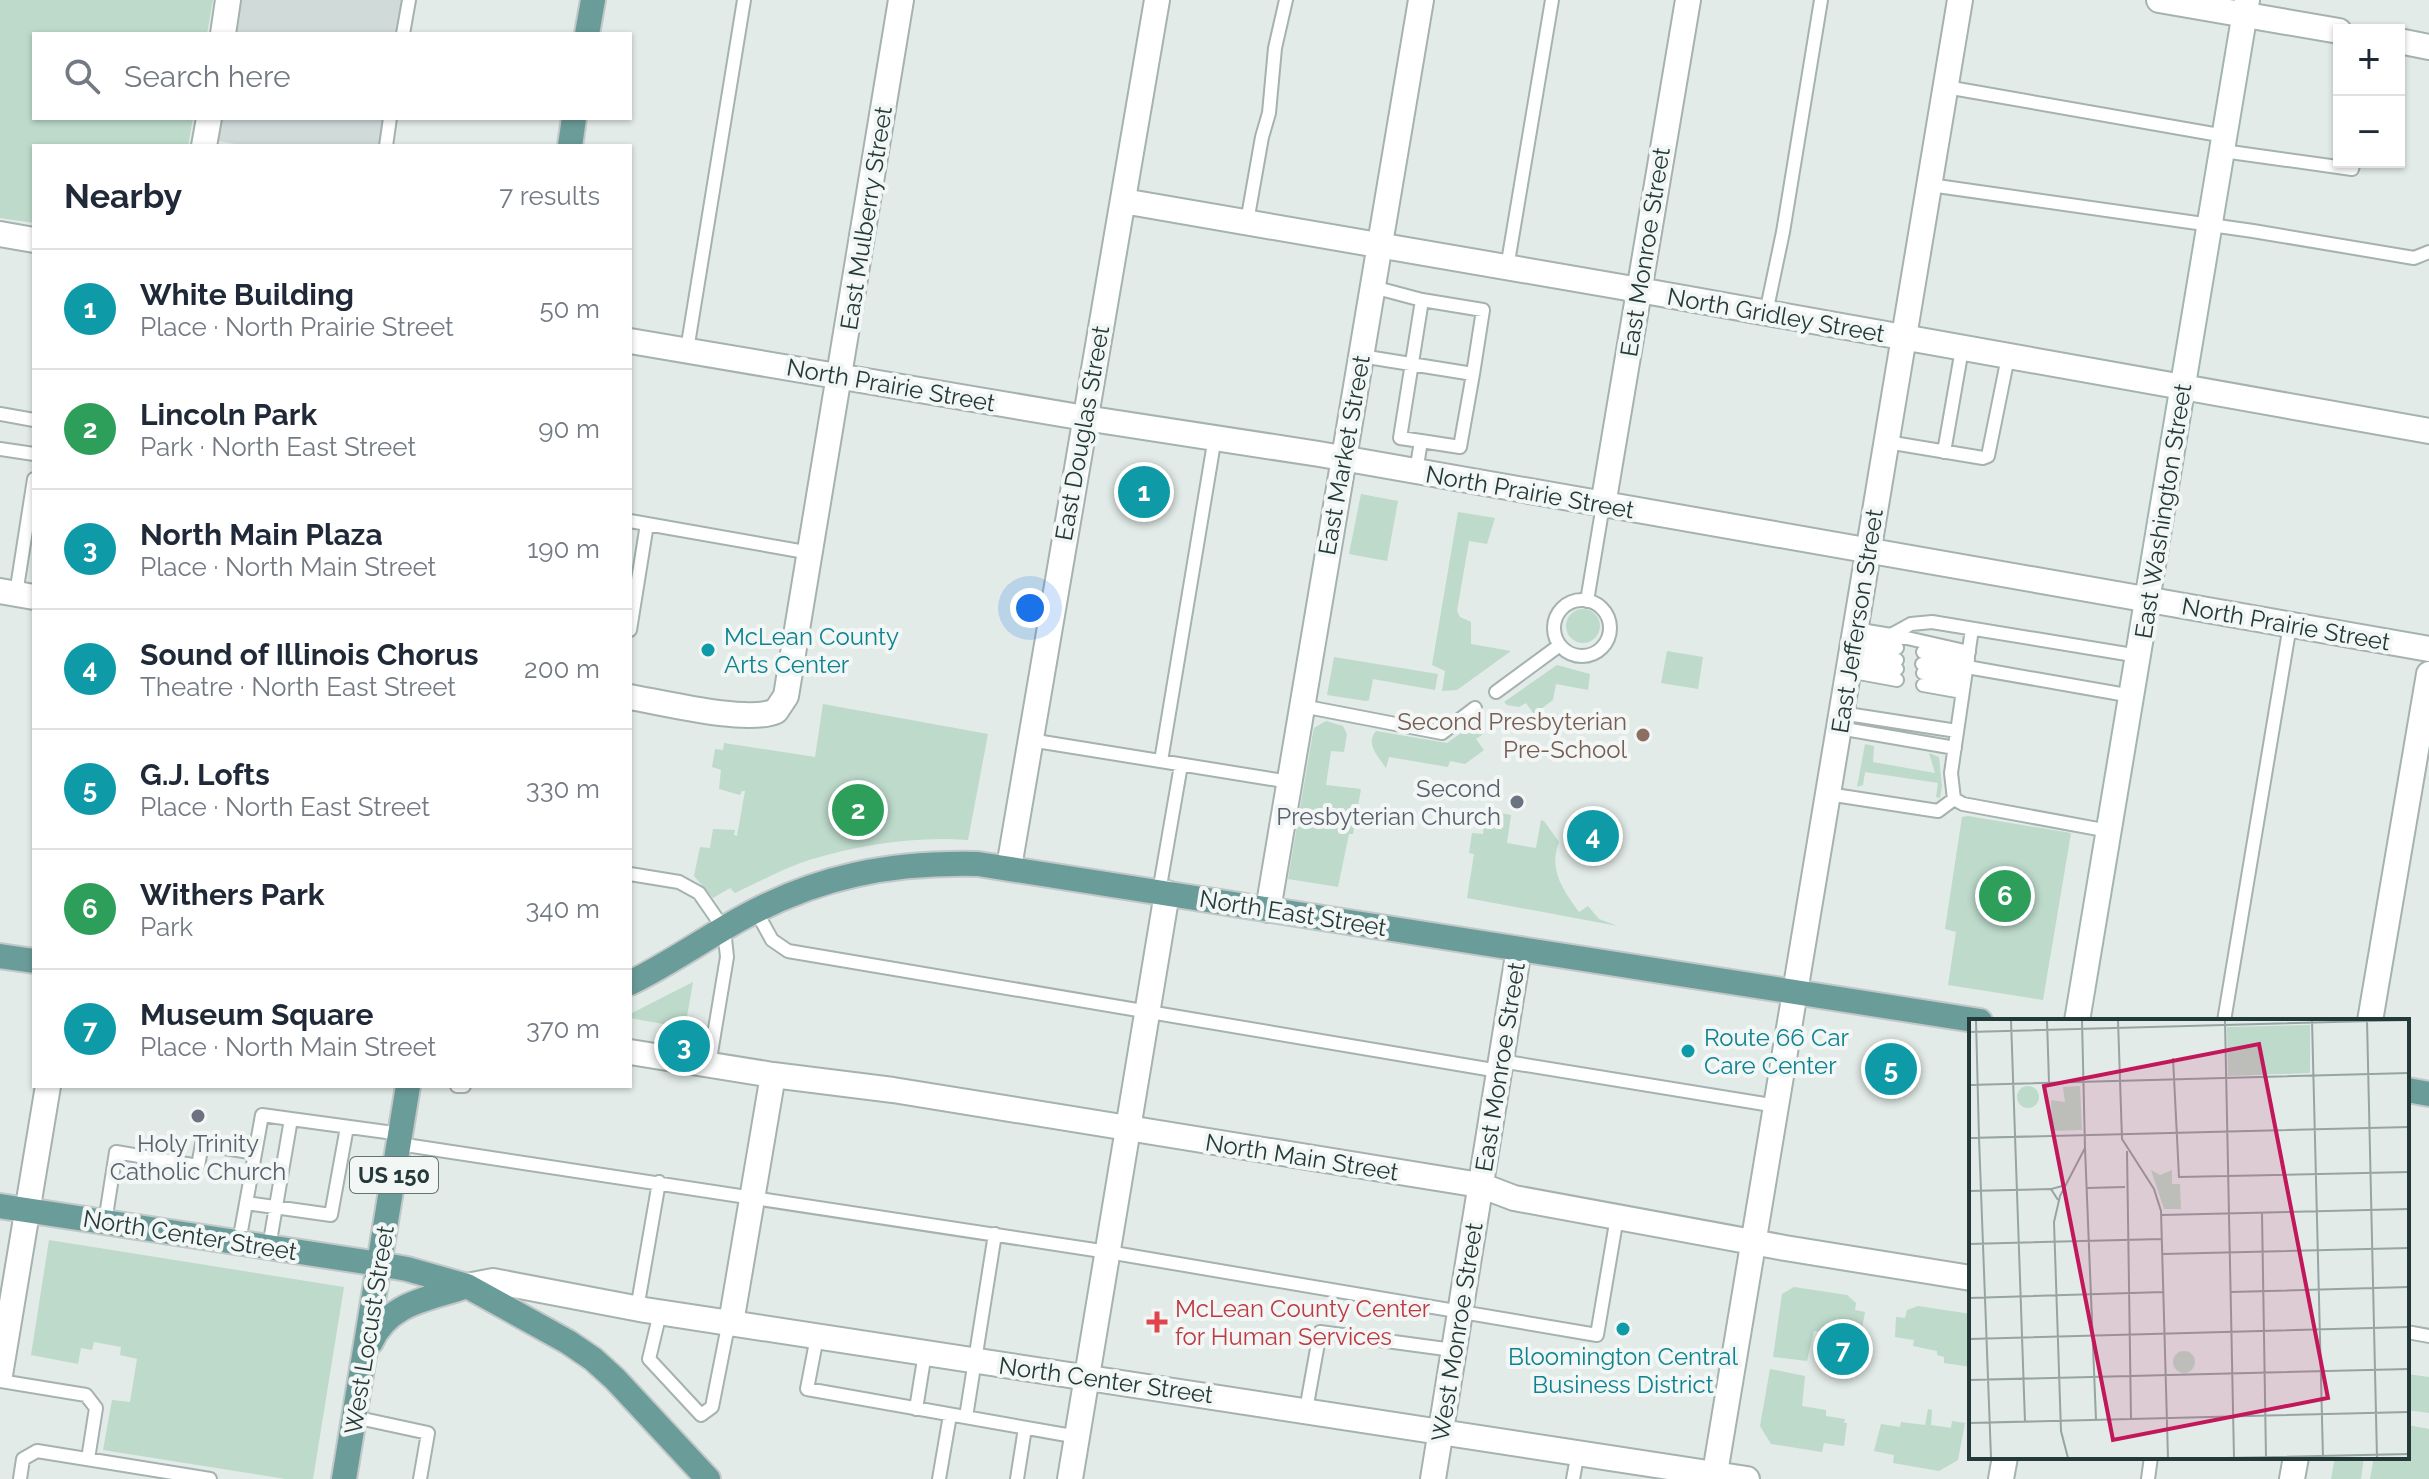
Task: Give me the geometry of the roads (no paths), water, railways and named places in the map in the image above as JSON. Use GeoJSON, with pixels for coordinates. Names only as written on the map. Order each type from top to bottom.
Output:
{"type":"FeatureCollection","features":[{"type":"Feature","properties":{"kind":"main road"},"geometry":{"type":"LineString","coordinates":[[587,32],[593,0]]}},
{"type":"Feature","properties":{"kind":"main road"},"geometry":{"type":"LineString","coordinates":[[570,144],[574,120]]}},
{"type":"Feature","properties":{"kind":"main road","name":"North East Street"},"geometry":{"type":"LineString","coordinates":[[632,982],[756,911],[814,885],[871,870],[943,863],[1009,867],[1969,1019]]}},
{"type":"Feature","properties":{"kind":"main road"},"geometry":{"type":"LineString","coordinates":[[0,956],[32,961]]}},
{"type":"Feature","properties":{"kind":"main road","name":"West Locust Street"},"geometry":{"type":"LineString","coordinates":[[344,1479],[408,1088]]}},
{"type":"Feature","properties":{"kind":"main road"},"geometry":{"type":"LineString","coordinates":[[2409,1090],[2429,1094]]}},
{"type":"Feature","properties":{"kind":"main road","name":"North Center Street"},"geometry":{"type":"LineString","coordinates":[[0,1206],[379,1264],[467,1286],[593,1359],[640,1404],[688,1469],[708,1479]]}},
{"type":"Feature","properties":{"kind":"main road"},"geometry":{"type":"LineString","coordinates":[[365,1355],[385,1320],[399,1309],[467,1286]]}},
{"type":"Feature","properties":{"kind":"street"},"geometry":{"type":"LineString","coordinates":[[223,32],[228,0]]}},
{"type":"Feature","properties":{"kind":"street","name":"East Mulberry Street"},"geometry":{"type":"LineString","coordinates":[[632,697],[739,715],[770,714],[781,706],[788,690],[901,0]]}},
{"type":"Feature","properties":{"kind":"street","name":"East Douglas Street"},"geometry":{"type":"LineString","coordinates":[[1009,867],[1157,0]]}},
{"type":"Feature","properties":{"kind":"street","name":"East Market Street"},"geometry":{"type":"LineString","coordinates":[[1268,910],[1421,0]]}},
{"type":"Feature","properties":{"kind":"street","name":"East Monroe Street"},"geometry":{"type":"LineString","coordinates":[[1603,505],[1688,0]]}},
{"type":"Feature","properties":{"kind":"street","name":"East Jefferson Street"},"geometry":{"type":"LineString","coordinates":[[1715,1477],[1960,0]]}},
{"type":"Feature","properties":{"kind":"street"},"geometry":{"type":"LineString","coordinates":[[2159,0],[2246,7],[2333,29]]}},
{"type":"Feature","properties":{"kind":"street","name":"East Washington Street"},"geometry":{"type":"LineString","coordinates":[[2077,1019],[2246,7]]}},
{"type":"Feature","properties":{"kind":"street"},"geometry":{"type":"LineString","coordinates":[[2405,42],[2429,47]]}},
{"type":"Feature","properties":{"kind":"street"},"geometry":{"type":"LineString","coordinates":[[204,144],[209,120]]}},
{"type":"Feature","properties":{"kind":"street","name":"North Gridley Street"},"geometry":{"type":"LineString","coordinates":[[1123,201],[2429,431]]}},
{"type":"Feature","properties":{"kind":"street"},"geometry":{"type":"LineString","coordinates":[[0,234],[32,240]]}},
{"type":"Feature","properties":{"kind":"street","name":"North Prairie Street"},"geometry":{"type":"LineString","coordinates":[[632,341],[1215,437],[2429,649]]}},
{"type":"Feature","properties":{"kind":"street"},"geometry":{"type":"LineString","coordinates":[[2370,1019],[2422,754],[2429,674]]}},
{"type":"Feature","properties":{"kind":"street"},"geometry":{"type":"LineString","coordinates":[[1070,1479],[1148,1012],[1163,893]]}},
{"type":"Feature","properties":{"kind":"street","name":"East Monroe Street"},"geometry":{"type":"LineString","coordinates":[[1480,1185],[1519,949]]}},
{"type":"Feature","properties":{"kind":"street","name":"North Main Street"},"geometry":{"type":"LineString","coordinates":[[632,1052],[893,1090],[1480,1185],[1514,1198],[1969,1278]]}},
{"type":"Feature","properties":{"kind":"street"},"geometry":{"type":"LineString","coordinates":[[731,1323],[773,1075]]}},
{"type":"Feature","properties":{"kind":"street"},"geometry":{"type":"LineString","coordinates":[[0,1378],[48,1088]]}},
{"type":"Feature","properties":{"kind":"street","name":"West Monroe Street"},"geometry":{"type":"LineString","coordinates":[[1433,1479],[1480,1185]]}},
{"type":"Feature","properties":{"kind":"street","name":"North Center Street"},"geometry":{"type":"LineString","coordinates":[[467,1286],[493,1281],[648,1311],[1578,1452],[1715,1477],[1747,1479]]}},
{"type":"Feature","properties":{"kind":"street"},"geometry":{"type":"LineString","coordinates":[[2001,1479],[2005,1459]]}},
{"type":"Feature","properties":{"kind":"street"},"geometry":{"type":"LineString","coordinates":[[2292,1479],[2296,1459]]}},
{"type":"Feature","properties":{"kind":"lane"},"geometry":{"type":"LineString","coordinates":[[403,32],[409,0]]}},
{"type":"Feature","properties":{"kind":"lane"},"geometry":{"type":"LineString","coordinates":[[687,350],[744,0]]}},
{"type":"Feature","properties":{"kind":"lane"},"geometry":{"type":"LineString","coordinates":[[1247,222],[1269,113],[1275,48],[1286,0]]}},
{"type":"Feature","properties":{"kind":"lane"},"geometry":{"type":"LineString","coordinates":[[1507,268],[1552,0]]}},
{"type":"Feature","properties":{"kind":"lane"},"geometry":{"type":"LineString","coordinates":[[1766,313],[1783,232],[1821,0]]}},
{"type":"Feature","properties":{"kind":"lane"},"geometry":{"type":"LineString","coordinates":[[1946,87],[2333,165]]}},
{"type":"Feature","properties":{"kind":"lane"},"geometry":{"type":"LineString","coordinates":[[386,144],[390,120]]}},
{"type":"Feature","properties":{"kind":"lane"},"geometry":{"type":"LineString","coordinates":[[1930,185],[2414,258],[2429,252]]}},
{"type":"Feature","properties":{"kind":"lane"},"geometry":{"type":"LineString","coordinates":[[1373,287],[1422,300],[1483,310],[1460,447],[1400,438],[1422,300]]}},
{"type":"Feature","properties":{"kind":"lane"},"geometry":{"type":"LineString","coordinates":[[1944,452],[1962,349]]}},
{"type":"Feature","properties":{"kind":"lane"},"geometry":{"type":"LineString","coordinates":[[1361,356],[1473,374]]}},
{"type":"Feature","properties":{"kind":"lane"},"geometry":{"type":"LineString","coordinates":[[1887,442],[1983,458],[1988,456],[2008,357]]}},
{"type":"Feature","properties":{"kind":"lane"},"geometry":{"type":"LineString","coordinates":[[0,414],[32,420]]}},
{"type":"Feature","properties":{"kind":"lane"},"geometry":{"type":"LineString","coordinates":[[1161,761],[1215,437]]}},
{"type":"Feature","properties":{"kind":"lane"},"geometry":{"type":"LineString","coordinates":[[1416,472],[1421,441]]}},
{"type":"Feature","properties":{"kind":"lane"},"geometry":{"type":"LineString","coordinates":[[0,449],[32,454]]}},
{"type":"Feature","properties":{"kind":"lane"},"geometry":{"type":"LineString","coordinates":[[17,594],[32,493]]}},
{"type":"Feature","properties":{"kind":"lane"},"geometry":{"type":"LineString","coordinates":[[1587,601],[1603,505]]}},
{"type":"Feature","properties":{"kind":"lane"},"geometry":{"type":"LineString","coordinates":[[632,521],[811,553]]}},
{"type":"Feature","properties":{"kind":"lane"},"geometry":{"type":"LineString","coordinates":[[632,606],[647,524]]}},
{"type":"Feature","properties":{"kind":"lane"},"geometry":{"type":"LineString","coordinates":[[1587,601],[1598,605],[1609,620],[1610,629],[1603,647],[1587,656],[1578,656],[1560,645],[1554,631],[1558,614],[1572,602],[1587,601]]}},
{"type":"Feature","properties":{"kind":"lane"},"geometry":{"type":"LineString","coordinates":[[1852,647],[1891,635],[1911,624],[1932,622],[2139,656]]}},
{"type":"Feature","properties":{"kind":"lane"},"geometry":{"type":"LineString","coordinates":[[2224,1019],[2290,625]]}},
{"type":"Feature","properties":{"kind":"lane"},"geometry":{"type":"LineString","coordinates":[[1954,799],[1951,773],[1972,629]]}},
{"type":"Feature","properties":{"kind":"lane"},"geometry":{"type":"LineString","coordinates":[[1852,647],[1907,638],[1966,670]]}},
{"type":"Feature","properties":{"kind":"lane"},"geometry":{"type":"LineString","coordinates":[[1496,692],[1560,645]]}},
{"type":"Feature","properties":{"kind":"lane"},"geometry":{"type":"LineString","coordinates":[[1852,647],[1897,664],[1852,647]]}},
{"type":"Feature","properties":{"kind":"lane"},"geometry":{"type":"LineString","coordinates":[[1966,670],[1923,669],[1966,670],[2132,696]]}},
{"type":"Feature","properties":{"kind":"lane"},"geometry":{"type":"LineString","coordinates":[[1302,706],[1442,733],[1475,708]]}},
{"type":"Feature","properties":{"kind":"lane"},"geometry":{"type":"LineString","coordinates":[[1840,721],[1957,731]]}},
{"type":"Feature","properties":{"kind":"lane"},"geometry":{"type":"LineString","coordinates":[[1840,721],[1955,748]]}},
{"type":"Feature","properties":{"kind":"lane"},"geometry":{"type":"LineString","coordinates":[[1030,740],[1290,782]]}},
{"type":"Feature","properties":{"kind":"lane"},"geometry":{"type":"LineString","coordinates":[[1163,893],[1181,765]]}},
{"type":"Feature","properties":{"kind":"lane"},"geometry":{"type":"LineString","coordinates":[[1828,794],[1938,811],[1954,799]]}},
{"type":"Feature","properties":{"kind":"lane"},"geometry":{"type":"LineString","coordinates":[[1954,799],[1963,804],[2109,831]]}},
{"type":"Feature","properties":{"kind":"lane"},"geometry":{"type":"LineString","coordinates":[[632,874],[679,882],[699,893],[724,929],[727,957],[709,1065]]}},
{"type":"Feature","properties":{"kind":"lane"},"geometry":{"type":"LineString","coordinates":[[756,911],[772,940],[788,951],[1148,1012],[1777,1106]]}},
{"type":"Feature","properties":{"kind":"lane"},"geometry":{"type":"LineString","coordinates":[[239,1242],[262,1115],[1597,1335],[1617,1217]]}},
{"type":"Feature","properties":{"kind":"lane"},"geometry":{"type":"LineString","coordinates":[[269,1247],[291,1119]]}},
{"type":"Feature","properties":{"kind":"lane"},"geometry":{"type":"LineString","coordinates":[[246,1203],[331,1215],[347,1127]]}},
{"type":"Feature","properties":{"kind":"lane"},"geometry":{"type":"LineString","coordinates":[[105,1222],[116,1152],[198,1166],[202,1144],[255,1153]]}},
{"type":"Feature","properties":{"kind":"lane"},"geometry":{"type":"LineString","coordinates":[[659,1182],[648,1311],[649,1359],[701,1415],[712,1407],[731,1323]]}},
{"type":"Feature","properties":{"kind":"lane"},"geometry":{"type":"LineString","coordinates":[[966,1417],[995,1234]]}},
{"type":"Feature","properties":{"kind":"lane"},"geometry":{"type":"LineString","coordinates":[[1306,1410],[1320,1332],[1453,1350]]}},
{"type":"Feature","properties":{"kind":"lane"},"geometry":{"type":"LineString","coordinates":[[2409,1332],[2429,1336]]}},
{"type":"Feature","properties":{"kind":"lane"},"geometry":{"type":"LineString","coordinates":[[817,1337],[807,1389],[1078,1437]]}},
{"type":"Feature","properties":{"kind":"lane"},"geometry":{"type":"LineString","coordinates":[[916,1409],[925,1353]]}},
{"type":"Feature","properties":{"kind":"lane"},"geometry":{"type":"LineString","coordinates":[[0,1378],[86,1395],[96,1408],[88,1459]]}},
{"type":"Feature","properties":{"kind":"lane"},"geometry":{"type":"LineString","coordinates":[[939,1479],[950,1415]]}},
{"type":"Feature","properties":{"kind":"lane"},"geometry":{"type":"LineString","coordinates":[[354,1417],[428,1433],[420,1479]]}},
{"type":"Feature","properties":{"kind":"lane"},"geometry":{"type":"LineString","coordinates":[[1017,1479],[1025,1428]]}},
{"type":"Feature","properties":{"kind":"lane"},"geometry":{"type":"LineString","coordinates":[[20,1479],[23,1459],[37,1451],[210,1479]]}},
{"type":"Feature","properties":{"kind":"lane"},"geometry":{"type":"LineString","coordinates":[[1573,1479],[1578,1452]]}},
{"type":"Feature","properties":{"kind":"lane"},"geometry":{"type":"LineString","coordinates":[[2148,1479],[2151,1459]]}},
{"type":"Feature","properties":{"kind":"place","name":"White Building"},"geometry":{"type":"Point","coordinates":[1144,492]}},
{"type":"Feature","properties":{"kind":"place","name":"McLean County Arts Center"},"geometry":{"type":"Point","coordinates":[708,650]}},
{"type":"Feature","properties":{"kind":"place","name":"Second Presbyterian Pre-School"},"geometry":{"type":"Point","coordinates":[1643,735]}},
{"type":"Feature","properties":{"kind":"place","name":"Second Presbyterian Church"},"geometry":{"type":"Point","coordinates":[1517,802]}},
{"type":"Feature","properties":{"kind":"place","name":"Lincoln Park"},"geometry":{"type":"Point","coordinates":[858,810]}},
{"type":"Feature","properties":{"kind":"place","name":"Sound of Illinois Chorus"},"geometry":{"type":"Point","coordinates":[1593,836]}},
{"type":"Feature","properties":{"kind":"place","name":"Withers Park"},"geometry":{"type":"Point","coordinates":[2005,896]}},
{"type":"Feature","properties":{"kind":"place","name":"North Main Plaza"},"geometry":{"type":"Point","coordinates":[684,1046]}},
{"type":"Feature","properties":{"kind":"place","name":"Route 66 Car Care Center"},"geometry":{"type":"Point","coordinates":[1688,1051]}},
{"type":"Feature","properties":{"kind":"place","name":"G.J. Lofts"},"geometry":{"type":"Point","coordinates":[1891,1069]}},
{"type":"Feature","properties":{"kind":"place","name":"Holy Trinity Catholic Church"},"geometry":{"type":"Point","coordinates":[198,1116]}},
{"type":"Feature","properties":{"kind":"place","name":"McLean County Center for Human Services"},"geometry":{"type":"Point","coordinates":[1157,1322]}},
{"type":"Feature","properties":{"kind":"place","name":"Bloomington Central Business District"},"geometry":{"type":"Point","coordinates":[1623,1329]}},
{"type":"Feature","properties":{"kind":"place","name":"Museum Square"},"geometry":{"type":"Point","coordinates":[1843,1349]}}]}
